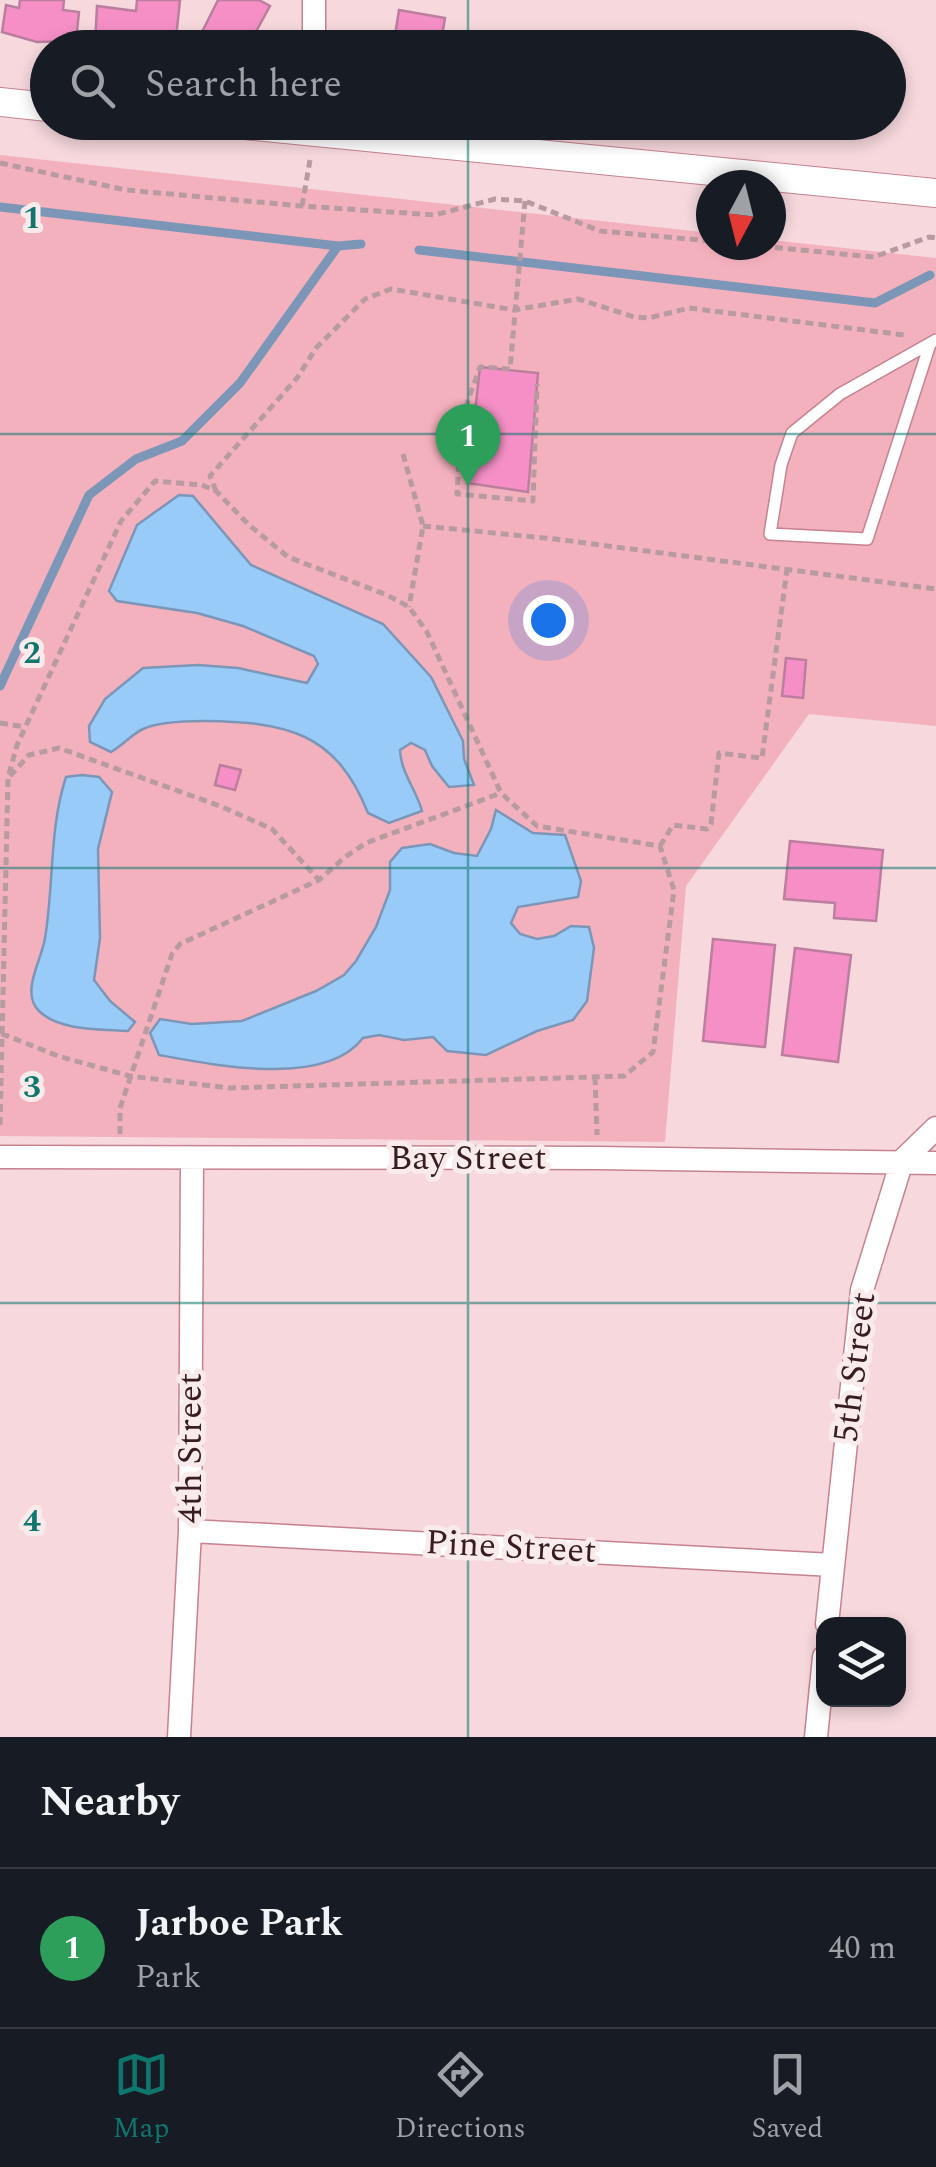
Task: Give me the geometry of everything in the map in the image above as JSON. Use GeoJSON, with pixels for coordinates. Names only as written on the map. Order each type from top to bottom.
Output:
{"type":"FeatureCollection","features":[{"type":"Feature","properties":{"kind":"street"},"geometry":{"type":"LineString","coordinates":[[314,0],[314,30]]}},
{"type":"Feature","properties":{"kind":"street"},"geometry":{"type":"LineString","coordinates":[[0,102],[30,105]]}},
{"type":"Feature","properties":{"kind":"street"},"geometry":{"type":"LineString","coordinates":[[437,140],[936,193]]}},
{"type":"Feature","properties":{"kind":"street","name":"5th Street"},"geometry":{"type":"LineString","coordinates":[[828,1617],[862,1290],[902,1161],[936,1128]]}},
{"type":"Feature","properties":{"kind":"street","name":"Bay Street"},"geometry":{"type":"LineString","coordinates":[[0,1158],[598,1158],[936,1164]]}},
{"type":"Feature","properties":{"kind":"street","name":"4th Street"},"geometry":{"type":"LineString","coordinates":[[179,1737],[190,1531],[192,1158]]}},
{"type":"Feature","properties":{"kind":"street","name":"Pine Street"},"geometry":{"type":"LineString","coordinates":[[190,1531],[832,1565]]}},
{"type":"Feature","properties":{"kind":"street"},"geometry":{"type":"LineString","coordinates":[[816,1737],[819,1707]]}},
{"type":"Feature","properties":{"kind":"lane"},"geometry":{"type":"LineString","coordinates":[[933,342],[867,539],[770,534],[781,465],[792,433],[840,394],[933,342]]}},
{"type":"Feature","properties":{"kind":"path"},"geometry":{"type":"LineString","coordinates":[[302,206],[312,140]]}},
{"type":"Feature","properties":{"kind":"path"},"geometry":{"type":"LineString","coordinates":[[0,163],[126,190],[435,216],[496,200],[525,201],[600,231],[696,241]]}},
{"type":"Feature","properties":{"kind":"path"},"geometry":{"type":"LineString","coordinates":[[525,201],[510,368],[480,368],[461,420],[457,494],[533,501],[537,384]]}},
{"type":"Feature","properties":{"kind":"path"},"geometry":{"type":"LineString","coordinates":[[786,249],[874,257],[929,237],[936,238]]}},
{"type":"Feature","properties":{"kind":"path"},"geometry":{"type":"LineString","coordinates":[[216,492],[210,476],[297,378],[316,348],[365,299],[391,289],[514,310],[578,298],[634,317],[649,318],[689,308],[917,336]]}},
{"type":"Feature","properties":{"kind":"path"},"geometry":{"type":"LineString","coordinates":[[403,454],[423,526],[409,607]]}},
{"type":"Feature","properties":{"kind":"path"},"geometry":{"type":"LineString","coordinates":[[0,1125],[8,778],[24,727],[121,521],[155,481],[202,486],[216,492],[288,557],[409,607],[427,632],[501,794],[537,826],[660,846]]}},
{"type":"Feature","properties":{"kind":"path"},"geometry":{"type":"LineString","coordinates":[[423,526],[936,589]]}},
{"type":"Feature","properties":{"kind":"path"},"geometry":{"type":"LineString","coordinates":[[0,1034],[58,1056],[130,1076],[229,1088],[624,1076],[653,1052],[674,890],[660,846],[673,825],[708,829],[719,753],[762,758],[787,569]]}},
{"type":"Feature","properties":{"kind":"path"},"geometry":{"type":"LineString","coordinates":[[0,722],[24,727]]}},
{"type":"Feature","properties":{"kind":"path"},"geometry":{"type":"LineString","coordinates":[[8,778],[30,755],[59,748],[220,806],[272,829],[319,880]]}},
{"type":"Feature","properties":{"kind":"path"},"geometry":{"type":"LineString","coordinates":[[120,1157],[120,1108],[172,954],[180,944],[319,880],[345,856],[366,844],[501,794]]}},
{"type":"Feature","properties":{"kind":"path"},"geometry":{"type":"LineString","coordinates":[[595,1077],[598,1158]]}},
{"type":"Feature","properties":{"kind":"shaded area"},"geometry":{"type":"Polygon","coordinates":[[[0,155],[696,231],[696,260],[786,260],[786,242],[936,258],[936,726],[809,714],[686,886],[665,1142],[0,1136],[0,155]]]}},
{"type":"Feature","properties":{"kind":"water"},"geometry":{"type":"Polygon","coordinates":[[[179,495],[193,496],[251,565],[383,624],[431,677],[463,741],[464,759],[474,785],[449,787],[425,750],[411,743],[400,750],[401,758],[422,811],[389,823],[368,813],[355,786],[324,749],[284,729],[234,722],[182,722],[143,729],[111,752],[90,742],[89,726],[105,699],[143,668],[238,668],[307,683],[318,664],[314,656],[243,626],[197,613],[117,601],[109,591],[137,525],[179,495]]]}},
{"type":"Feature","properties":{"kind":"water"},"geometry":{"type":"Polygon","coordinates":[[[66,777],[99,777],[112,792],[98,849],[100,938],[94,980],[110,1001],[135,1022],[128,1031],[81,1028],[47,1018],[32,995],[45,938],[61,797],[66,777]]]}},
{"type":"Feature","properties":{"kind":"water"},"geometry":{"type":"Polygon","coordinates":[[[496,810],[533,833],[565,835],[581,881],[578,897],[518,907],[511,923],[520,934],[537,939],[554,936],[571,926],[589,927],[594,948],[587,1001],[573,1020],[537,1031],[486,1055],[447,1051],[433,1037],[404,1040],[379,1035],[363,1038],[346,1053],[323,1063],[296,1068],[238,1067],[159,1055],[150,1033],[160,1019],[192,1024],[242,1021],[316,991],[344,975],[376,927],[390,890],[390,862],[402,848],[430,844],[477,856],[496,810]]]}},
{"type":"Feature","properties":{"kind":"building"},"geometry":{"type":"Polygon","coordinates":[[[20,0],[64,0],[63,10],[79,12],[77,30],[30,30],[30,40],[2,32],[6,5],[19,8],[20,0]]]}},
{"type":"Feature","properties":{"kind":"building"},"geometry":{"type":"Polygon","coordinates":[[[137,0],[180,0],[177,30],[96,30],[97,6],[136,11],[137,0]]]}},
{"type":"Feature","properties":{"kind":"building"},"geometry":{"type":"Polygon","coordinates":[[[218,0],[259,0],[270,6],[257,30],[203,30],[218,0]]]}},
{"type":"Feature","properties":{"kind":"building"},"geometry":{"type":"Polygon","coordinates":[[[399,10],[445,18],[443,30],[396,30],[399,10]]]}},
{"type":"Feature","properties":{"kind":"building"},"geometry":{"type":"Polygon","coordinates":[[[480,367],[538,373],[528,492],[467,483],[480,367]]]}},
{"type":"Feature","properties":{"kind":"building"},"geometry":{"type":"Polygon","coordinates":[[[786,658],[806,660],[803,698],[782,696],[786,658]]]}},
{"type":"Feature","properties":{"kind":"building"},"geometry":{"type":"Polygon","coordinates":[[[220,765],[241,770],[235,790],[215,785],[220,765]]]}},
{"type":"Feature","properties":{"kind":"building"},"geometry":{"type":"Polygon","coordinates":[[[790,841],[883,850],[876,921],[834,918],[835,903],[784,899],[790,841]]]}},
{"type":"Feature","properties":{"kind":"building"},"geometry":{"type":"Polygon","coordinates":[[[713,939],[775,945],[765,1047],[703,1041],[713,939]]]}},
{"type":"Feature","properties":{"kind":"building"},"geometry":{"type":"Polygon","coordinates":[[[795,948],[851,955],[838,1062],[782,1055],[795,948]]]}},
{"type":"Feature","properties":{"kind":"waterway"},"geometry":{"type":"LineString","coordinates":[[0,207],[338,246]]}},
{"type":"Feature","properties":{"kind":"waterway"},"geometry":{"type":"LineString","coordinates":[[0,686],[89,495],[136,459],[182,441],[240,383],[338,246],[361,244]]}},
{"type":"Feature","properties":{"kind":"waterway"},"geometry":{"type":"LineString","coordinates":[[419,250],[875,303],[930,275]]}},
{"type":"Feature","properties":{"kind":"place","name":"Jarboe Park"},"geometry":{"type":"Point","coordinates":[468,486]}}]}
